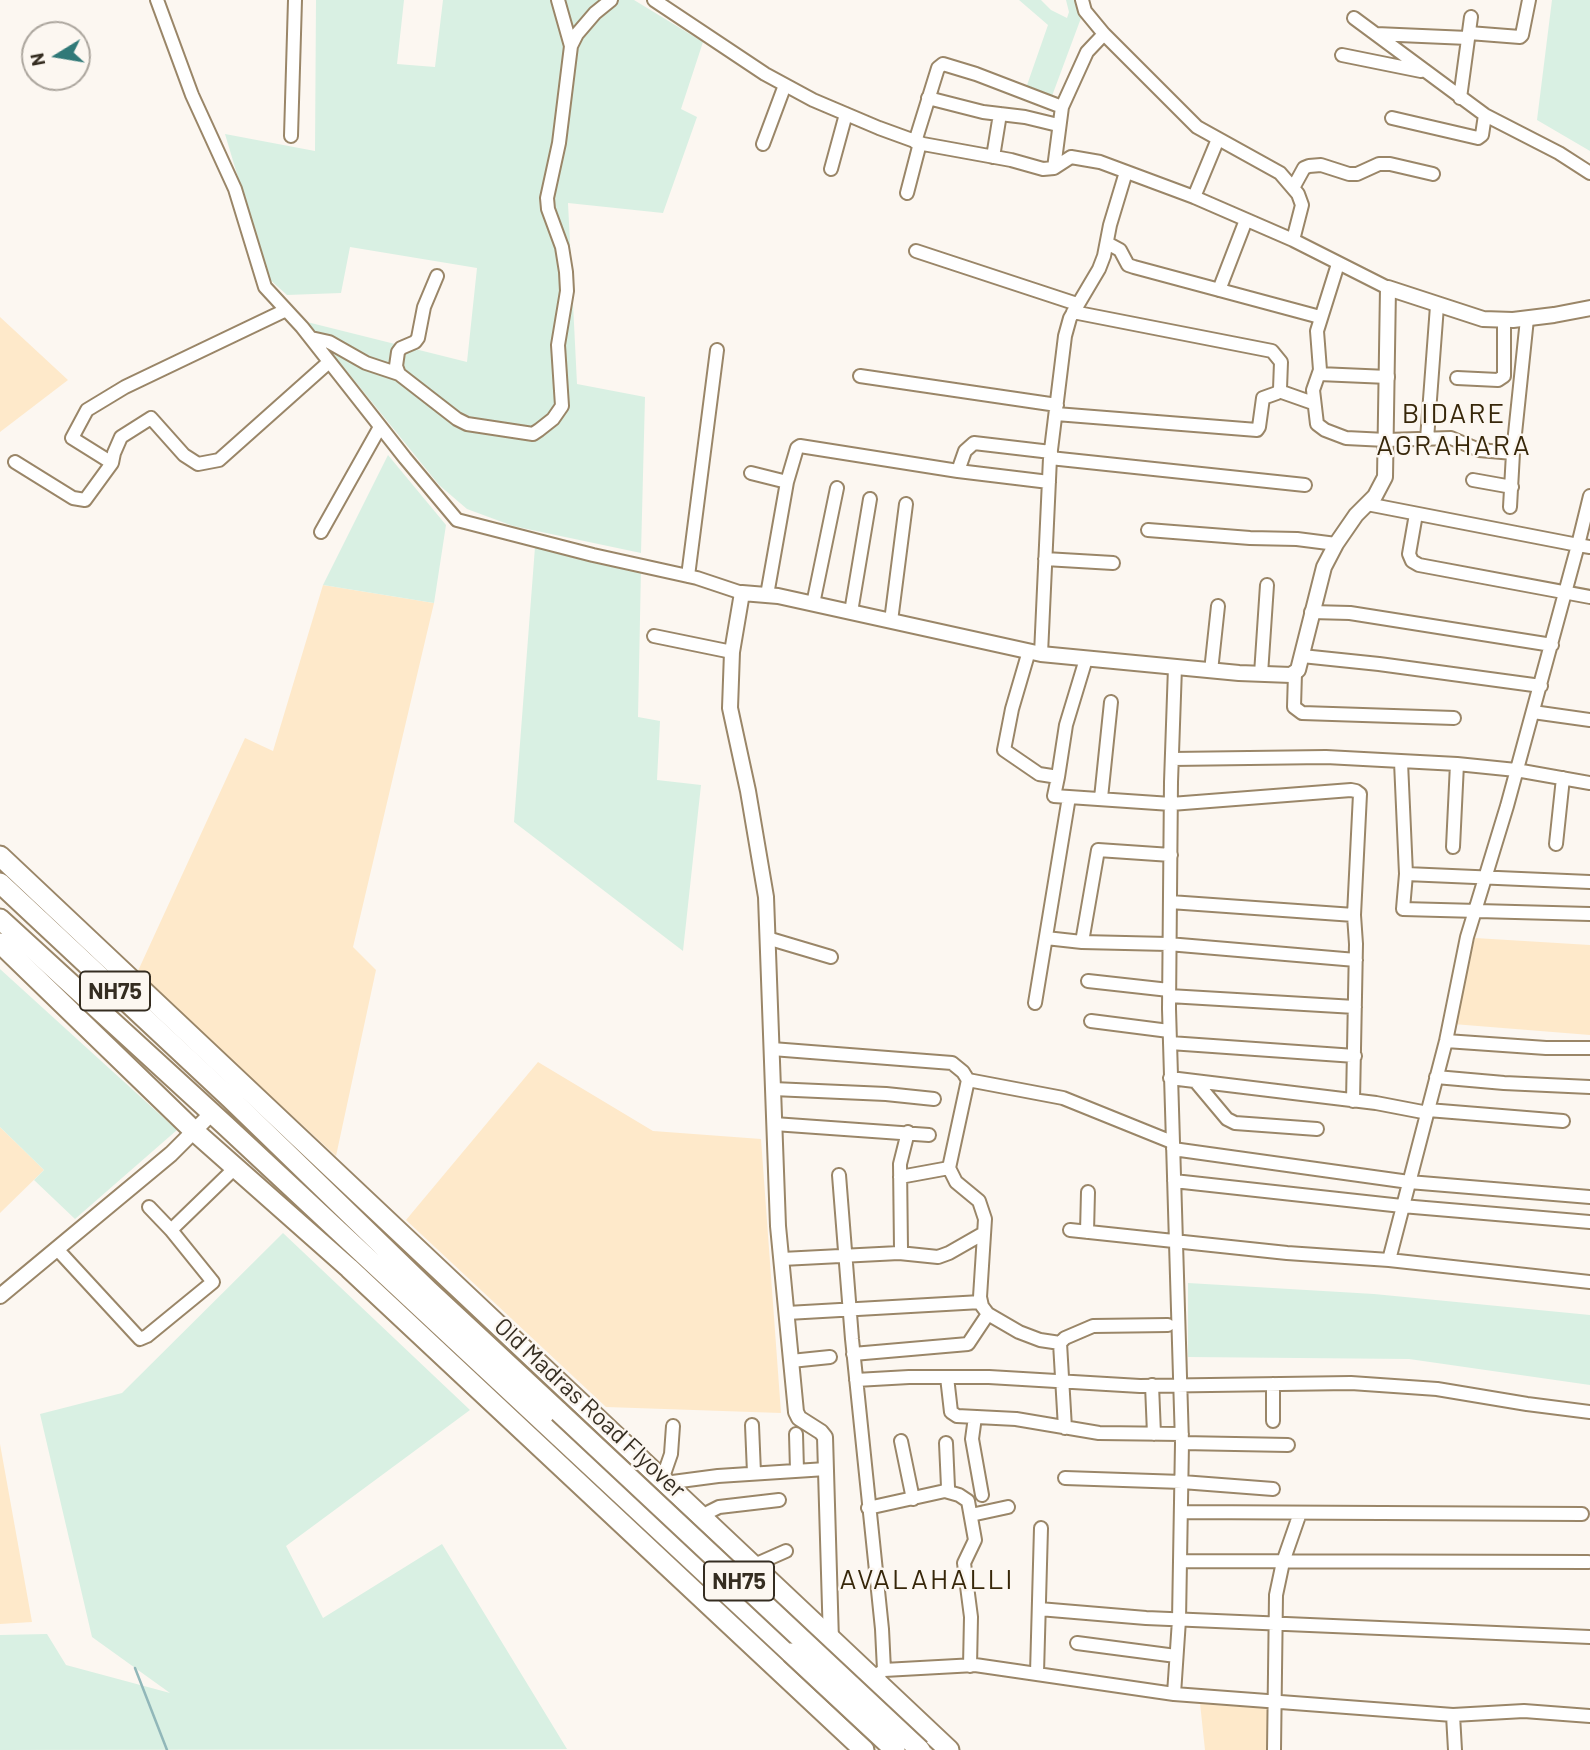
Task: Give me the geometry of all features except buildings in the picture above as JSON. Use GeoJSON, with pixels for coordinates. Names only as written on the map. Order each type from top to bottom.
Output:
{"type":"FeatureCollection","features":[{"type":"Feature","properties":{"kind":"main road"},"geometry":{"type":"LineString","coordinates":[[0,856],[187,1030],[236,1092],[281,1119],[831,1641],[878,1674],[949,1750]]}},
{"type":"Feature","properties":{"kind":"main road","name":"NH75"},"geometry":{"type":"LineString","coordinates":[[0,883],[236,1092]]}},
{"type":"Feature","properties":{"kind":"main road","name":"NH75"},"geometry":{"type":"LineString","coordinates":[[0,919],[212,1113]]}},
{"type":"Feature","properties":{"kind":"main road"},"geometry":{"type":"LineString","coordinates":[[0,943],[193,1130],[349,1268],[863,1750]]}},
{"type":"Feature","properties":{"kind":"main road","name":"Old Madras Road Flyover"},"geometry":{"type":"LineString","coordinates":[[236,1092],[553,1419],[895,1750]]}},
{"type":"Feature","properties":{"kind":"main road","name":"Old Madras Road Flyover"},"geometry":{"type":"LineString","coordinates":[[212,1113],[919,1750]]}},
{"type":"Feature","properties":{"kind":"street"},"geometry":{"type":"LineString","coordinates":[[157,0],[192,95],[235,189],[265,287],[311,338],[457,520],[688,576],[742,593],[813,604],[1035,653],[1211,671],[1295,673]]}},
{"type":"Feature","properties":{"kind":"street"},"geometry":{"type":"LineString","coordinates":[[291,136],[295,0]]}},
{"type":"Feature","properties":{"kind":"street"},"geometry":{"type":"LineString","coordinates":[[558,0],[571,46]]}},
{"type":"Feature","properties":{"kind":"street"},"geometry":{"type":"LineString","coordinates":[[311,338],[328,342],[366,363],[399,374],[467,424],[533,434],[553,419],[562,406],[558,345],[566,272],[562,247],[548,209],[547,198],[559,142],[571,46],[577,34],[595,13],[611,0]]}},
{"type":"Feature","properties":{"kind":"street"},"geometry":{"type":"LineString","coordinates":[[654,0],[785,85],[846,114],[917,142],[1043,169],[1054,168],[1066,158],[1077,157],[1100,162],[1194,197],[1293,240],[1388,288],[1483,319],[1527,319],[1590,308]]}},
{"type":"Feature","properties":{"kind":"street"},"geometry":{"type":"LineString","coordinates":[[1082,0],[1085,11],[1104,34],[1182,114],[1197,127],[1280,173],[1293,188],[1302,205],[1293,240]]}},
{"type":"Feature","properties":{"kind":"street"},"geometry":{"type":"LineString","coordinates":[[1375,34],[1520,37],[1529,0]]}},
{"type":"Feature","properties":{"kind":"street"},"geometry":{"type":"LineString","coordinates":[[1460,98],[1471,16]]}},
{"type":"Feature","properties":{"kind":"street"},"geometry":{"type":"LineString","coordinates":[[1354,18],[1485,115],[1559,153],[1590,173]]}},
{"type":"Feature","properties":{"kind":"street"},"geometry":{"type":"LineString","coordinates":[[1054,168],[1062,107],[1087,52],[1104,34]]}},
{"type":"Feature","properties":{"kind":"street"},"geometry":{"type":"LineString","coordinates":[[1342,55],[1427,72]]}},
{"type":"Feature","properties":{"kind":"street"},"geometry":{"type":"LineString","coordinates":[[907,193],[928,97],[938,68],[943,64],[1062,107]]}},
{"type":"Feature","properties":{"kind":"street"},"geometry":{"type":"LineString","coordinates":[[763,144],[785,85]]}},
{"type":"Feature","properties":{"kind":"street"},"geometry":{"type":"LineString","coordinates":[[928,97],[1058,125]]}},
{"type":"Feature","properties":{"kind":"street"},"geometry":{"type":"LineString","coordinates":[[831,169],[846,114]]}},
{"type":"Feature","properties":{"kind":"street"},"geometry":{"type":"LineString","coordinates":[[993,157],[1000,114]]}},
{"type":"Feature","properties":{"kind":"street"},"geometry":{"type":"LineString","coordinates":[[1392,118],[1478,138],[1482,135],[1485,115]]}},
{"type":"Feature","properties":{"kind":"street"},"geometry":{"type":"LineString","coordinates":[[1194,197],[1218,139]]}},
{"type":"Feature","properties":{"kind":"street"},"geometry":{"type":"LineString","coordinates":[[1293,188],[1304,168],[1309,166],[1321,165],[1357,174],[1379,164],[1390,164],[1433,174]]}},
{"type":"Feature","properties":{"kind":"street"},"geometry":{"type":"LineString","coordinates":[[1058,777],[1039,774],[1004,750],[1012,709],[1035,653],[1045,559],[1051,455],[1065,336],[1075,308],[1099,268],[1126,172]]}},
{"type":"Feature","properties":{"kind":"street"},"geometry":{"type":"LineString","coordinates":[[1219,290],[1246,220]]}},
{"type":"Feature","properties":{"kind":"street"},"geometry":{"type":"LineString","coordinates":[[1107,243],[1120,250],[1128,265],[1320,317]]}},
{"type":"Feature","properties":{"kind":"street"},"geometry":{"type":"LineString","coordinates":[[916,251],[1075,308],[1272,351],[1281,362],[1279,391]]}},
{"type":"Feature","properties":{"kind":"street"},"geometry":{"type":"LineString","coordinates":[[1338,264],[1317,331],[1321,359],[1313,390],[1317,424],[1320,428],[1346,438],[1451,438],[1479,450],[1513,453]]}},
{"type":"Feature","properties":{"kind":"street"},"geometry":{"type":"LineString","coordinates":[[399,374],[396,366],[398,352],[418,338],[424,307],[437,276]]}},
{"type":"Feature","properties":{"kind":"street"},"geometry":{"type":"LineString","coordinates":[[1388,288],[1385,477],[1375,496],[1356,515],[1335,544],[1324,567],[1302,656],[1295,673],[1294,707],[1302,713],[1454,718]]}},
{"type":"Feature","properties":{"kind":"street"},"geometry":{"type":"LineString","coordinates":[[1427,439],[1437,306]]}},
{"type":"Feature","properties":{"kind":"street"},"geometry":{"type":"LineString","coordinates":[[112,463],[72,438],[87,410],[125,387],[286,310]]}},
{"type":"Feature","properties":{"kind":"street"},"geometry":{"type":"LineString","coordinates":[[1510,506],[1527,319]]}},
{"type":"Feature","properties":{"kind":"street"},"geometry":{"type":"LineString","coordinates":[[1457,378],[1498,380],[1504,376],[1504,320]]}},
{"type":"Feature","properties":{"kind":"street"},"geometry":{"type":"LineString","coordinates":[[688,576],[717,350]]}},
{"type":"Feature","properties":{"kind":"street"},"geometry":{"type":"LineString","coordinates":[[15,462],[73,498],[85,500],[112,463],[121,437],[151,418],[184,455],[198,464],[219,460],[330,362]]}},
{"type":"Feature","properties":{"kind":"street"},"geometry":{"type":"LineString","coordinates":[[1319,374],[1388,376]]}},
{"type":"Feature","properties":{"kind":"street"},"geometry":{"type":"LineString","coordinates":[[860,376],[1056,409],[1256,430],[1259,427],[1262,398],[1279,391],[1314,403]]}},
{"type":"Feature","properties":{"kind":"street"},"geometry":{"type":"LineString","coordinates":[[321,532],[380,427]]}},
{"type":"Feature","properties":{"kind":"street"},"geometry":{"type":"LineString","coordinates":[[958,471],[965,451],[974,443],[1051,455],[1306,485]]}},
{"type":"Feature","properties":{"kind":"street"},"geometry":{"type":"LineString","coordinates":[[767,595],[787,482],[797,448],[804,445],[958,471],[1049,482]]}},
{"type":"Feature","properties":{"kind":"street"},"geometry":{"type":"LineString","coordinates":[[751,473],[787,482]]}},
{"type":"Feature","properties":{"kind":"street"},"geometry":{"type":"LineString","coordinates":[[1473,480],[1512,487]]}},
{"type":"Feature","properties":{"kind":"street"},"geometry":{"type":"LineString","coordinates":[[813,604],[837,488]]}},
{"type":"Feature","properties":{"kind":"street"},"geometry":{"type":"LineString","coordinates":[[1389,1260],[1446,1041],[1474,911],[1541,687],[1566,592],[1584,546],[1590,496]]}},
{"type":"Feature","properties":{"kind":"street"},"geometry":{"type":"LineString","coordinates":[[851,612],[870,499]]}},
{"type":"Feature","properties":{"kind":"street"},"geometry":{"type":"LineString","coordinates":[[891,621],[906,504]]}},
{"type":"Feature","properties":{"kind":"street"},"geometry":{"type":"LineString","coordinates":[[1367,505],[1584,546]]}},
{"type":"Feature","properties":{"kind":"street"},"geometry":{"type":"LineString","coordinates":[[1416,514],[1409,554],[1412,561],[1419,565],[1590,597]]}},
{"type":"Feature","properties":{"kind":"street"},"geometry":{"type":"LineString","coordinates":[[1148,530],[1297,539],[1335,544]]}},
{"type":"Feature","properties":{"kind":"street"},"geometry":{"type":"LineString","coordinates":[[1045,559],[1113,563]]}},
{"type":"Feature","properties":{"kind":"street"},"geometry":{"type":"LineString","coordinates":[[1261,674],[1267,585]]}},
{"type":"Feature","properties":{"kind":"street"},"geometry":{"type":"LineString","coordinates":[[742,593],[732,652],[730,708],[762,870],[782,1259],[797,1416],[824,1434],[831,1641]]}},
{"type":"Feature","properties":{"kind":"street"},"geometry":{"type":"LineString","coordinates":[[1211,671],[1218,606]]}},
{"type":"Feature","properties":{"kind":"street"},"geometry":{"type":"LineString","coordinates":[[1311,612],[1350,613],[1552,645]]}},
{"type":"Feature","properties":{"kind":"street"},"geometry":{"type":"LineString","coordinates":[[654,636],[732,652]]}},
{"type":"Feature","properties":{"kind":"street"},"geometry":{"type":"LineString","coordinates":[[1302,656],[1541,687]]}},
{"type":"Feature","properties":{"kind":"street"},"geometry":{"type":"LineString","coordinates":[[1086,659],[1066,725],[1054,796],[1171,804],[1351,790],[1360,794],[1354,915],[1356,960],[1353,1101]]}},
{"type":"Feature","properties":{"kind":"street"},"geometry":{"type":"LineString","coordinates":[[1174,1695],[1179,1620],[1182,1482],[1168,944],[1175,667]]}},
{"type":"Feature","properties":{"kind":"street"},"geometry":{"type":"LineString","coordinates":[[1101,798],[1111,702]]}},
{"type":"Feature","properties":{"kind":"street"},"geometry":{"type":"LineString","coordinates":[[1533,712],[1590,720]]}},
{"type":"Feature","properties":{"kind":"street"},"geometry":{"type":"LineString","coordinates":[[1172,759],[1325,757],[1457,764],[1516,770],[1590,783]]}},
{"type":"Feature","properties":{"kind":"street"},"geometry":{"type":"LineString","coordinates":[[1401,762],[1406,874],[1403,909],[1590,914]]}},
{"type":"Feature","properties":{"kind":"street"},"geometry":{"type":"LineString","coordinates":[[1453,847],[1457,764]]}},
{"type":"Feature","properties":{"kind":"street"},"geometry":{"type":"LineString","coordinates":[[1556,844],[1563,778]]}},
{"type":"Feature","properties":{"kind":"street"},"geometry":{"type":"LineString","coordinates":[[1035,1003],[1069,797]]}},
{"type":"Feature","properties":{"kind":"street"},"geometry":{"type":"LineString","coordinates":[[1082,942],[1098,850],[1171,855]]}},
{"type":"Feature","properties":{"kind":"street"},"geometry":{"type":"LineString","coordinates":[[1406,874],[1590,881]]}},
{"type":"Feature","properties":{"kind":"street"},"geometry":{"type":"LineString","coordinates":[[1170,902],[1354,915]]}},
{"type":"Feature","properties":{"kind":"street"},"geometry":{"type":"LineString","coordinates":[[767,938],[831,957]]}},
{"type":"Feature","properties":{"kind":"street"},"geometry":{"type":"LineString","coordinates":[[1046,938],[1082,942],[1168,944],[1356,960]]}},
{"type":"Feature","properties":{"kind":"street"},"geometry":{"type":"LineString","coordinates":[[1088,981],[1169,993],[1355,1007]]}},
{"type":"Feature","properties":{"kind":"street"},"geometry":{"type":"LineString","coordinates":[[1091,1021],[1169,1037],[1355,1056]]}},
{"type":"Feature","properties":{"kind":"street"},"geometry":{"type":"LineString","coordinates":[[1446,1041],[1546,1048],[1590,1048]]}},
{"type":"Feature","properties":{"kind":"street"},"geometry":{"type":"LineString","coordinates":[[772,1049],[952,1063],[968,1080],[949,1168],[956,1182],[979,1201],[985,1219],[984,1308],[968,1344],[853,1354]]}},
{"type":"Feature","properties":{"kind":"street"},"geometry":{"type":"LineString","coordinates":[[1436,1077],[1590,1087]]}},
{"type":"Feature","properties":{"kind":"street"},"geometry":{"type":"LineString","coordinates":[[1170,1078],[1428,1112],[1563,1121]]}},
{"type":"Feature","properties":{"kind":"street"},"geometry":{"type":"LineString","coordinates":[[968,1080],[1063,1098],[1172,1146],[1409,1182],[1590,1197]]}},
{"type":"Feature","properties":{"kind":"street"},"geometry":{"type":"LineString","coordinates":[[1196,1082],[1227,1119],[1235,1123],[1317,1129]]}},
{"type":"Feature","properties":{"kind":"street"},"geometry":{"type":"LineString","coordinates":[[773,1089],[934,1099]]}},
{"type":"Feature","properties":{"kind":"street"},"geometry":{"type":"LineString","coordinates":[[0,1296],[171,1154],[212,1113]]}},
{"type":"Feature","properties":{"kind":"street"},"geometry":{"type":"LineString","coordinates":[[774,1124],[929,1135]]}},
{"type":"Feature","properties":{"kind":"street"},"geometry":{"type":"LineString","coordinates":[[899,1253],[902,1149],[908,1132]]}},
{"type":"Feature","properties":{"kind":"street"},"geometry":{"type":"LineString","coordinates":[[171,1230],[236,1167]]}},
{"type":"Feature","properties":{"kind":"street"},"geometry":{"type":"LineString","coordinates":[[900,1177],[949,1168]]}},
{"type":"Feature","properties":{"kind":"street"},"geometry":{"type":"LineString","coordinates":[[832,1721],[878,1674],[882,1629],[853,1354],[839,1175]]}},
{"type":"Feature","properties":{"kind":"street"},"geometry":{"type":"LineString","coordinates":[[1174,1181],[1402,1206],[1590,1222]]}},
{"type":"Feature","properties":{"kind":"street"},"geometry":{"type":"LineString","coordinates":[[1087,1232],[1088,1192]]}},
{"type":"Feature","properties":{"kind":"street"},"geometry":{"type":"LineString","coordinates":[[57,1249],[140,1339],[147,1336],[213,1282],[149,1207]]}},
{"type":"Feature","properties":{"kind":"street"},"geometry":{"type":"LineString","coordinates":[[1070,1230],[1590,1282]]}},
{"type":"Feature","properties":{"kind":"street"},"geometry":{"type":"LineString","coordinates":[[782,1259],[899,1253],[938,1257],[984,1233]]}},
{"type":"Feature","properties":{"kind":"street"},"geometry":{"type":"LineString","coordinates":[[787,1314],[849,1309],[984,1308],[1019,1332],[1040,1340],[1060,1343],[1074,1332],[1094,1326],[1168,1325]]}},
{"type":"Feature","properties":{"kind":"street"},"geometry":{"type":"LineString","coordinates":[[1060,1343],[1065,1428]]}},
{"type":"Feature","properties":{"kind":"street"},"geometry":{"type":"LineString","coordinates":[[791,1361],[830,1357]]}},
{"type":"Feature","properties":{"kind":"street"},"geometry":{"type":"LineString","coordinates":[[947,1377],[951,1412],[957,1416],[1016,1419],[1099,1433],[1154,1434],[1182,1439],[1288,1445]]}},
{"type":"Feature","properties":{"kind":"street"},"geometry":{"type":"LineString","coordinates":[[856,1380],[989,1377],[1062,1383],[1152,1385],[1351,1383],[1437,1389],[1590,1412]]}},
{"type":"Feature","properties":{"kind":"street"},"geometry":{"type":"LineString","coordinates":[[1273,1384],[1273,1421]]}},
{"type":"Feature","properties":{"kind":"street"},"geometry":{"type":"LineString","coordinates":[[1152,1385],[1154,1434]]}},
{"type":"Feature","properties":{"kind":"street"},"geometry":{"type":"LineString","coordinates":[[975,1417],[972,1439],[982,1495]]}},
{"type":"Feature","properties":{"kind":"street"},"geometry":{"type":"LineString","coordinates":[[752,1425],[754,1473]]}},
{"type":"Feature","properties":{"kind":"street"},"geometry":{"type":"LineString","coordinates":[[673,1426],[671,1454],[663,1482],[825,1469]]}},
{"type":"Feature","properties":{"kind":"street"},"geometry":{"type":"LineString","coordinates":[[796,1434],[797,1470]]}},
{"type":"Feature","properties":{"kind":"street"},"geometry":{"type":"LineString","coordinates":[[901,1441],[914,1499]]}},
{"type":"Feature","properties":{"kind":"street"},"geometry":{"type":"LineString","coordinates":[[945,1491],[948,1487],[946,1443]]}},
{"type":"Feature","properties":{"kind":"street"},"geometry":{"type":"LineString","coordinates":[[1065,1478],[1182,1482],[1273,1489]]}},
{"type":"Feature","properties":{"kind":"street"},"geometry":{"type":"LineString","coordinates":[[868,1508],[945,1491],[964,1497],[971,1515],[975,1540],[964,1563],[971,1617],[970,1666]]}},
{"type":"Feature","properties":{"kind":"street"},"geometry":{"type":"LineString","coordinates":[[703,1519],[709,1511],[719,1507],[779,1500]]}},
{"type":"Feature","properties":{"kind":"street"},"geometry":{"type":"LineString","coordinates":[[971,1515],[1008,1507]]}},
{"type":"Feature","properties":{"kind":"street"},"geometry":{"type":"LineString","coordinates":[[1181,1512],[1582,1514]]}},
{"type":"Feature","properties":{"kind":"street"},"geometry":{"type":"LineString","coordinates":[[1274,1750],[1276,1595],[1283,1562],[1300,1513]]}},
{"type":"Feature","properties":{"kind":"street"},"geometry":{"type":"LineString","coordinates":[[1037,1673],[1041,1528]]}},
{"type":"Feature","properties":{"kind":"street"},"geometry":{"type":"LineString","coordinates":[[752,1566],[786,1551]]}},
{"type":"Feature","properties":{"kind":"street"},"geometry":{"type":"LineString","coordinates":[[1180,1561],[1588,1562]]}},
{"type":"Feature","properties":{"kind":"street"},"geometry":{"type":"LineString","coordinates":[[1040,1609],[1179,1620],[1590,1637]]}},
{"type":"Feature","properties":{"kind":"street"},"geometry":{"type":"LineString","coordinates":[[1077,1643],[1176,1656]]}},
{"type":"Feature","properties":{"kind":"street"},"geometry":{"type":"LineString","coordinates":[[878,1674],[970,1666],[1037,1673],[1174,1695],[1453,1715],[1524,1712],[1590,1716]]}},
{"type":"Feature","properties":{"kind":"street"},"geometry":{"type":"LineString","coordinates":[[1453,1715],[1455,1750]]}},
{"type":"Feature","properties":{"kind":"shaded area"},"geometry":{"type":"Polygon","coordinates":[[[0,317],[68,380],[0,432],[0,317]]]}},
{"type":"Feature","properties":{"kind":"shaded area"},"geometry":{"type":"Polygon","coordinates":[[[323,585],[434,603],[353,947],[376,970],[336,1156],[137,973],[245,738],[273,751],[323,585]]]}},
{"type":"Feature","properties":{"kind":"shaded area"},"geometry":{"type":"Polygon","coordinates":[[[1475,938],[1590,945],[1590,1035],[1453,1024],[1475,938]]]}},
{"type":"Feature","properties":{"kind":"shaded area"},"geometry":{"type":"Polygon","coordinates":[[[538,1062],[653,1131],[761,1139],[781,1413],[606,1407],[406,1220],[538,1062]]]}},
{"type":"Feature","properties":{"kind":"shaded area"},"geometry":{"type":"Polygon","coordinates":[[[0,1127],[44,1170],[0,1213],[0,1127]]]}},
{"type":"Feature","properties":{"kind":"shaded area"},"geometry":{"type":"Polygon","coordinates":[[[0,1444],[32,1622],[0,1624],[0,1444]]]}},
{"type":"Feature","properties":{"kind":"shaded area"},"geometry":{"type":"Polygon","coordinates":[[[1200,1703],[1271,1707],[1269,1750],[1205,1750],[1200,1703]]]}},
{"type":"Feature","properties":{"kind":"green space"},"geometry":{"type":"Polygon","coordinates":[[[316,0],[404,0],[397,64],[435,67],[443,0],[634,0],[703,42],[681,109],[697,117],[663,213],[568,203],[577,384],[645,397],[641,553],[513,526],[467,509],[439,485],[307,322],[467,362],[477,268],[350,247],[341,293],[287,295],[268,278],[225,134],[315,151],[316,0]]]}},
{"type":"Feature","properties":{"kind":"green space"},"geometry":{"type":"Polygon","coordinates":[[[1019,0],[1041,0],[1051,10],[1067,18],[1069,12],[1066,0],[1076,0],[1081,18],[1052,96],[1026,88],[1048,25],[1019,0]]]}},
{"type":"Feature","properties":{"kind":"green space"},"geometry":{"type":"Polygon","coordinates":[[[1552,0],[1590,0],[1590,151],[1537,120],[1552,0]]]}},
{"type":"Feature","properties":{"kind":"green space"},"geometry":{"type":"Polygon","coordinates":[[[388,455],[446,525],[434,603],[323,585],[388,455]]]}},
{"type":"Feature","properties":{"kind":"green space"},"geometry":{"type":"Polygon","coordinates":[[[535,547],[641,569],[638,717],[660,721],[657,780],[701,785],[683,951],[514,822],[535,547]]]}},
{"type":"Feature","properties":{"kind":"green space"},"geometry":{"type":"Polygon","coordinates":[[[0,969],[177,1130],[75,1219],[34,1180],[44,1170],[0,1127],[0,969]]]}},
{"type":"Feature","properties":{"kind":"green space"},"geometry":{"type":"Polygon","coordinates":[[[283,1233],[470,1410],[286,1546],[323,1618],[442,1544],[567,1749],[0,1750],[0,1635],[47,1634],[66,1665],[170,1693],[92,1637],[40,1414],[122,1393],[283,1233]]]}},
{"type":"Feature","properties":{"kind":"green space"},"geometry":{"type":"Polygon","coordinates":[[[1188,1283],[1374,1294],[1590,1315],[1590,1385],[1409,1359],[1188,1357],[1188,1283]]]}},
{"type":"Feature","properties":{"kind":"waterway"},"geometry":{"type":"LineString","coordinates":[[135,1668],[167,1750]]}},
{"type":"Feature","properties":{"kind":"district","name":"BIDARE AGRAHARA"},"geometry":{"type":"Point","coordinates":[1454,430]}},
{"type":"Feature","properties":{"kind":"district","name":"AVALAHALLI"},"geometry":{"type":"Point","coordinates":[927,1580]}}]}
